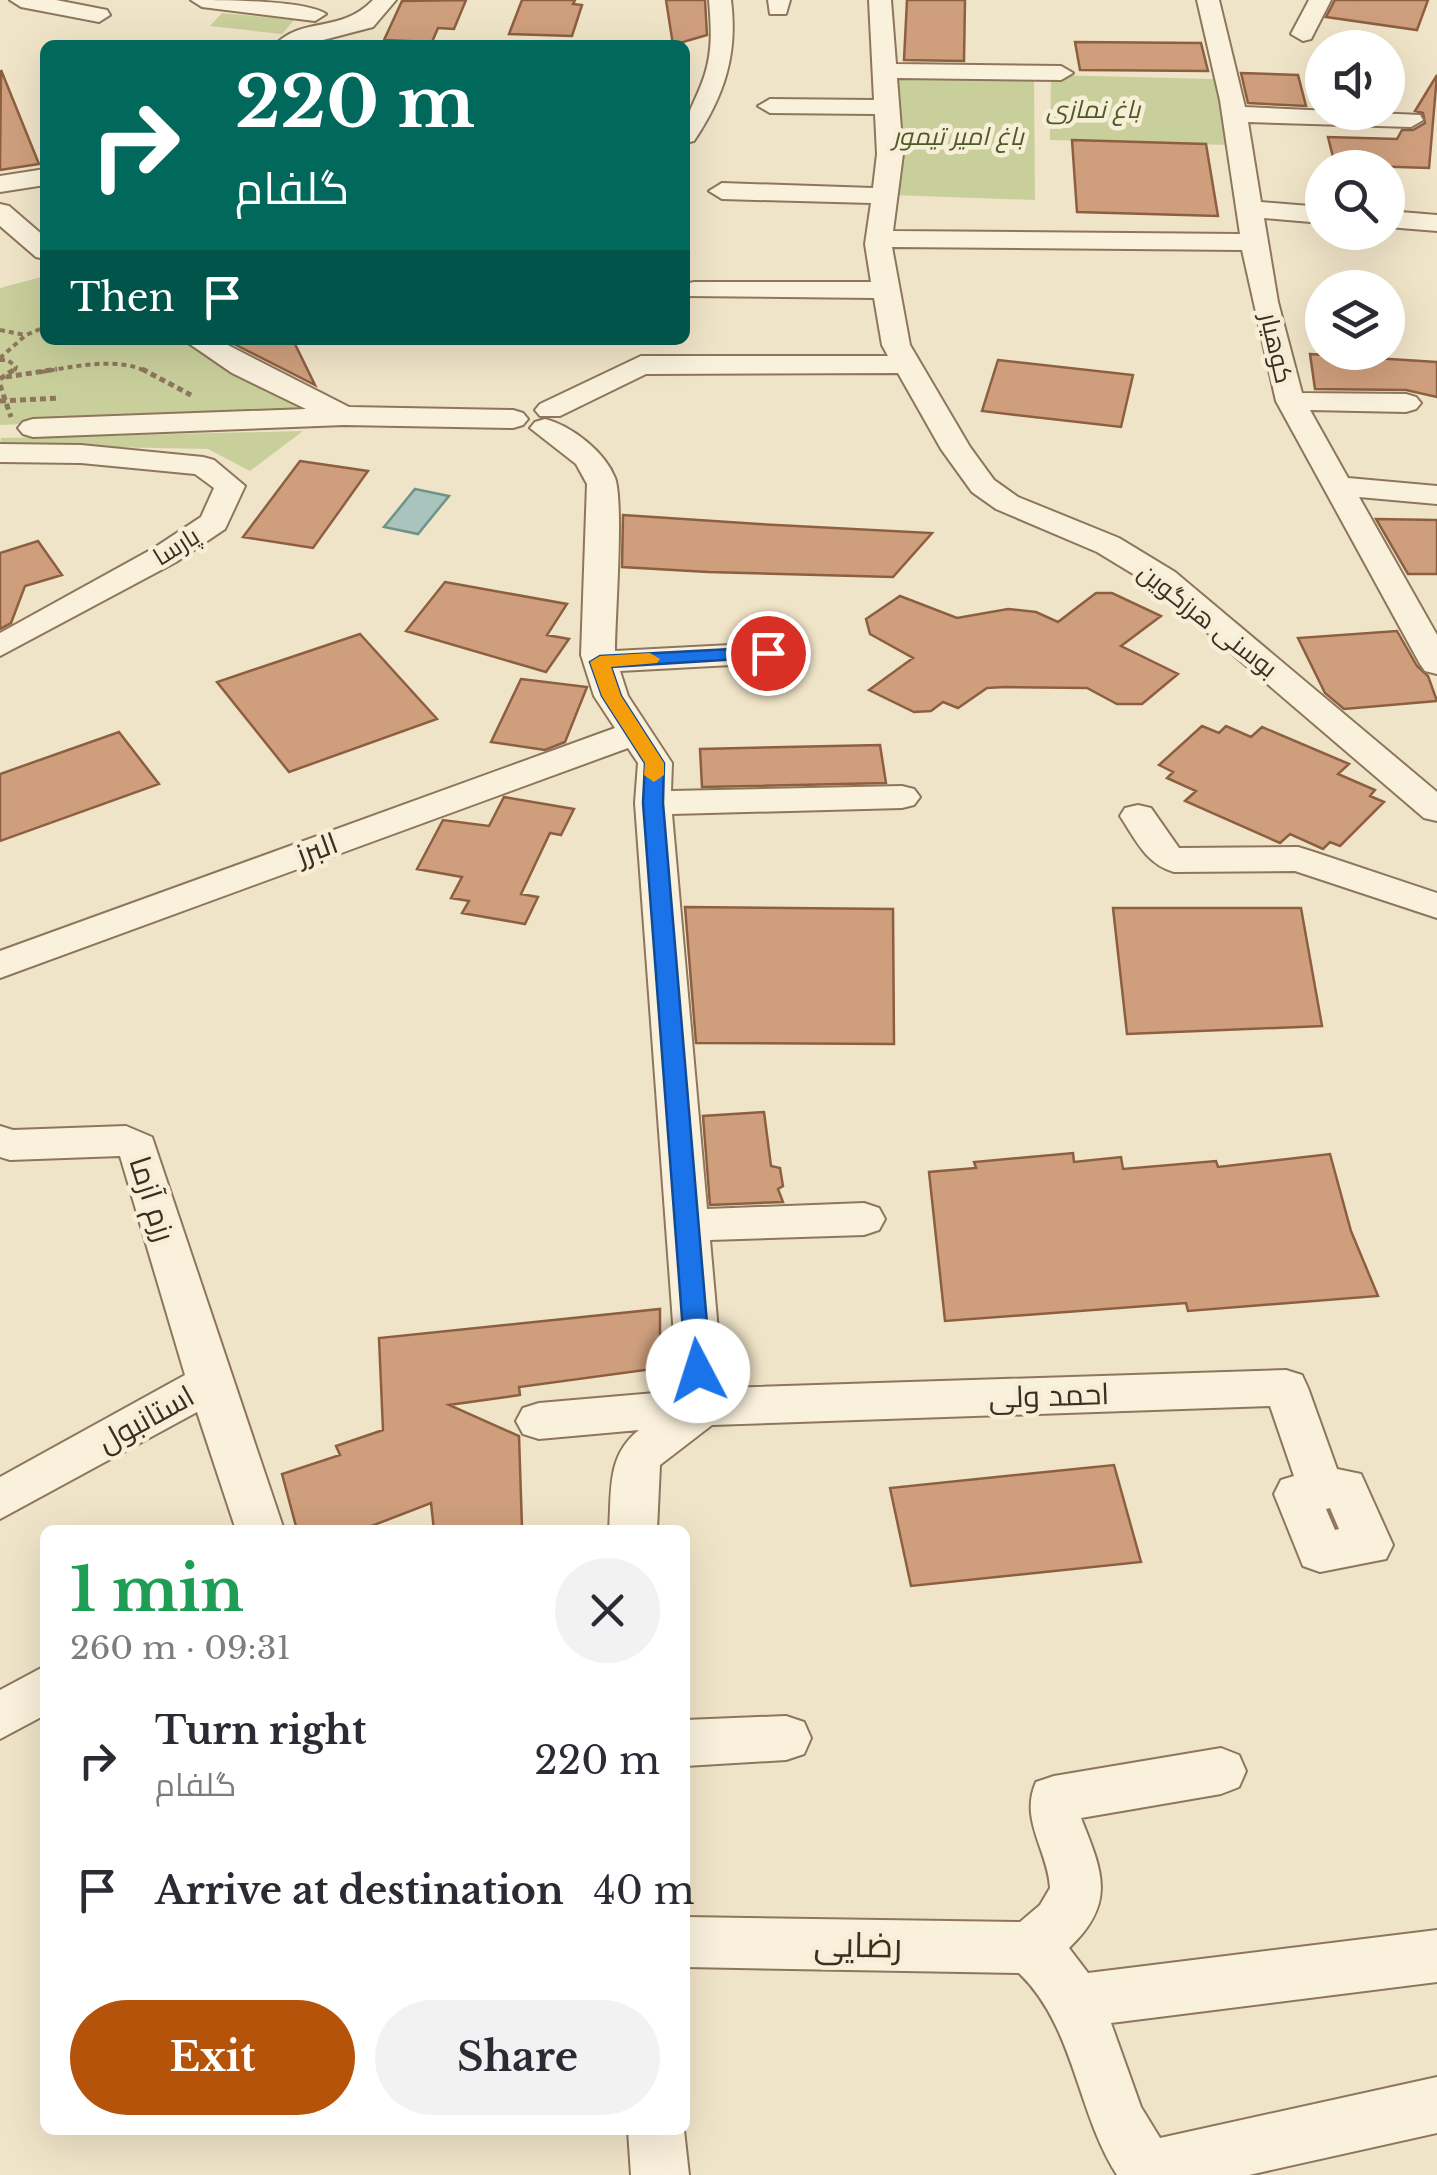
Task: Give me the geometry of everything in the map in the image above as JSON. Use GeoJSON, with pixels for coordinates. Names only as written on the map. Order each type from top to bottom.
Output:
{"type":"FeatureCollection","features":[{"type":"Feature","properties":{"kind":"street"},"geometry":{"type":"LineString","coordinates":[[0,6],[7,0]]}},
{"type":"Feature","properties":{"kind":"street"},"geometry":{"type":"LineString","coordinates":[[21,0],[99,15]]}},
{"type":"Feature","properties":{"kind":"street"},"geometry":{"type":"LineString","coordinates":[[202,0],[315,14]]}},
{"type":"Feature","properties":{"kind":"street"},"geometry":{"type":"LineString","coordinates":[[296,40],[366,22],[385,0]]}},
{"type":"Feature","properties":{"kind":"street"},"geometry":{"type":"LineString","coordinates":[[351,40],[377,21],[393,0]]}},
{"type":"Feature","properties":{"kind":"street"},"geometry":{"type":"LineString","coordinates":[[690,128],[711,95],[724,54],[720,0]]}},
{"type":"Feature","properties":{"kind":"street","name":"بوسنی هرزگوین"},"geometry":{"type":"LineString","coordinates":[[880,0],[890,154],[879,239],[896,344],[904,364],[983,486],[1007,503],[1108,546],[1164,578],[1437,810]]}},
{"type":"Feature","properties":{"kind":"street","name":"کوهیار"},"geometry":{"type":"LineString","coordinates":[[1208,0],[1237,114],[1276,359],[1290,401],[1437,664]]}},
{"type":"Feature","properties":{"kind":"street"},"geometry":{"type":"LineString","coordinates":[[1303,34],[1320,0]]}},
{"type":"Feature","properties":{"kind":"street"},"geometry":{"type":"LineString","coordinates":[[885,71],[1061,73]]}},
{"type":"Feature","properties":{"kind":"street"},"geometry":{"type":"LineString","coordinates":[[690,73],[716,79]]}},
{"type":"Feature","properties":{"kind":"street"},"geometry":{"type":"LineString","coordinates":[[770,106],[888,107]]}},
{"type":"Feature","properties":{"kind":"street"},"geometry":{"type":"LineString","coordinates":[[1237,114],[1412,120]]}},
{"type":"Feature","properties":{"kind":"street"},"geometry":{"type":"LineString","coordinates":[[0,184],[40,178]]}},
{"type":"Feature","properties":{"kind":"street"},"geometry":{"type":"LineString","coordinates":[[722,191],[884,196]]}},
{"type":"Feature","properties":{"kind":"street"},"geometry":{"type":"LineString","coordinates":[[1252,210],[1305,213]]}},
{"type":"Feature","properties":{"kind":"street"},"geometry":{"type":"LineString","coordinates":[[0,212],[40,247]]}},
{"type":"Feature","properties":{"kind":"street"},"geometry":{"type":"LineString","coordinates":[[1405,220],[1437,223]]}},
{"type":"Feature","properties":{"kind":"street"},"geometry":{"type":"LineString","coordinates":[[879,239],[1255,242]]}},
{"type":"Feature","properties":{"kind":"street"},"geometry":{"type":"LineString","coordinates":[[694,290],[886,290]]}},
{"type":"Feature","properties":{"kind":"street"},"geometry":{"type":"LineString","coordinates":[[206,345],[344,416]]}},
{"type":"Feature","properties":{"kind":"street"},"geometry":{"type":"LineString","coordinates":[[0,432],[344,416],[536,419],[638,352],[904,364]]}},
{"type":"Feature","properties":{"kind":"street"},"geometry":{"type":"LineString","coordinates":[[1290,401],[1406,403]]}},
{"type":"Feature","properties":{"kind":"street"},"geometry":{"type":"LineString","coordinates":[[536,419],[591,461],[602,484],[600,662],[611,696],[654,763],[653,803],[702,1407]]}},
{"type":"Feature","properties":{"kind":"street","name":"پارسا"},"geometry":{"type":"LineString","coordinates":[[0,453],[81,454],[203,466],[230,486],[214,522],[165,555],[0,646]]}},
{"type":"Feature","properties":{"kind":"street"},"geometry":{"type":"LineString","coordinates":[[1338,486],[1437,495]]}},
{"type":"Feature","properties":{"kind":"street"},"geometry":{"type":"LineString","coordinates":[[600,662],[768,653]]}},
{"type":"Feature","properties":{"kind":"street","name":"البرز"},"geometry":{"type":"LineString","coordinates":[[0,965],[635,732]]}},
{"type":"Feature","properties":{"kind":"street"},"geometry":{"type":"LineString","coordinates":[[1394,774],[1437,794]]}},
{"type":"Feature","properties":{"kind":"street"},"geometry":{"type":"LineString","coordinates":[[653,803],[902,796]]}},
{"type":"Feature","properties":{"kind":"street"},"geometry":{"type":"LineString","coordinates":[[1138,816],[1165,856],[1174,860],[1298,859],[1437,906]]}},
{"type":"Feature","properties":{"kind":"street","name":"رزم آزما"},"geometry":{"type":"LineString","coordinates":[[0,1140],[10,1145],[126,1141],[138,1147],[210,1384]]}},
{"type":"Feature","properties":{"kind":"street"},"geometry":{"type":"LineString","coordinates":[[686,1225],[864,1219]]}},
{"type":"Feature","properties":{"kind":"street","name":"استانبول"},"geometry":{"type":"LineString","coordinates":[[0,1500],[210,1384],[258,1525]]}},
{"type":"Feature","properties":{"kind":"street","name":"احمد ولی"},"geometry":{"type":"LineString","coordinates":[[702,1407],[1286,1388],[1322,1491]]}},
{"type":"Feature","properties":{"kind":"street"},"geometry":{"type":"LineString","coordinates":[[539,1420],[702,1407]]}},
{"type":"Feature","properties":{"kind":"street"},"geometry":{"type":"LineString","coordinates":[[634,1525],[638,1458],[702,1407]]}},
{"type":"Feature","properties":{"kind":"street"},"geometry":{"type":"LineString","coordinates":[[0,1717],[40,1691]]}},
{"type":"Feature","properties":{"kind":"street"},"geometry":{"type":"LineString","coordinates":[[690,1743],[786,1738]]}},
{"type":"Feature","properties":{"kind":"street"},"geometry":{"type":"LineString","coordinates":[[1221,1771],[1054,1798],[1052,1811],[1070,1850],[1078,1886],[1066,1918],[1030,1948],[1057,1970],[1076,2001],[1119,2124],[1149,2172],[1437,2105]]}},
{"type":"Feature","properties":{"kind":"street","name":"رضایی"},"geometry":{"type":"LineString","coordinates":[[690,1942],[1030,1948]]}},
{"type":"Feature","properties":{"kind":"street"},"geometry":{"type":"LineString","coordinates":[[1076,2001],[1437,1956]]}},
{"type":"Feature","properties":{"kind":"street"},"geometry":{"type":"LineString","coordinates":[[656,2135],[660,2175]]}},
{"type":"Feature","properties":{"kind":"path"},"geometry":{"type":"LineString","coordinates":[[0,359],[26,335],[40,329]]}},
{"type":"Feature","properties":{"kind":"path"},"geometry":{"type":"LineString","coordinates":[[0,330],[26,335]]}},
{"type":"Feature","properties":{"kind":"path"},"geometry":{"type":"LineString","coordinates":[[0,359],[16,367],[3,378]]}},
{"type":"Feature","properties":{"kind":"path"},"geometry":{"type":"LineString","coordinates":[[3,378],[83,365],[138,367],[191,395],[224,421]]}},
{"type":"Feature","properties":{"kind":"green space"},"geometry":{"type":"Polygon","coordinates":[[[222,13],[294,20],[282,34],[210,26],[222,13]]]}},
{"type":"Feature","properties":{"kind":"green space","name":"باغ امیر تیمور"},"geometry":{"type":"Polygon","coordinates":[[[893,74],[1034,76],[1035,200],[892,195],[893,74]]]}},
{"type":"Feature","properties":{"kind":"green space","name":"باغ نمازی"},"geometry":{"type":"Polygon","coordinates":[[[1051,75],[1215,79],[1228,145],[1050,140],[1051,75]]]}},
{"type":"Feature","properties":{"kind":"green space"},"geometry":{"type":"Polygon","coordinates":[[[40,277],[40,345],[195,345],[317,410],[0,425],[0,288],[40,277]]]}},
{"type":"Feature","properties":{"kind":"green space"},"geometry":{"type":"Polygon","coordinates":[[[303,431],[250,471],[208,449],[0,445],[1,438],[303,431]]]}},
{"type":"Feature","properties":{"kind":"water"},"geometry":{"type":"Polygon","coordinates":[[[415,489],[449,496],[418,534],[384,527],[415,489]]]}},
{"type":"Feature","properties":{"kind":"building"},"geometry":{"type":"Polygon","coordinates":[[[466,0],[454,29],[438,28],[433,40],[384,40],[402,1],[466,0]]]}},
{"type":"Feature","properties":{"kind":"building"},"geometry":{"type":"Polygon","coordinates":[[[522,0],[575,0],[573,4],[582,5],[572,36],[509,34],[522,0]]]}},
{"type":"Feature","properties":{"kind":"building"},"geometry":{"type":"Polygon","coordinates":[[[666,0],[705,0],[707,35],[672,40],[666,0]]]}},
{"type":"Feature","properties":{"kind":"building"},"geometry":{"type":"Polygon","coordinates":[[[907,0],[965,0],[964,61],[904,60],[907,0]]]}},
{"type":"Feature","properties":{"kind":"building"},"geometry":{"type":"Polygon","coordinates":[[[1335,0],[1428,0],[1417,30],[1326,17],[1335,0]]]}},
{"type":"Feature","properties":{"kind":"building"},"geometry":{"type":"Polygon","coordinates":[[[1075,42],[1201,43],[1208,71],[1080,70],[1075,42]]]}},
{"type":"Feature","properties":{"kind":"building"},"geometry":{"type":"Polygon","coordinates":[[[1,70],[39,164],[0,170],[1,70]]]}},
{"type":"Feature","properties":{"kind":"building"},"geometry":{"type":"Polygon","coordinates":[[[1241,73],[1298,75],[1305,106],[1248,103],[1241,73]]]}},
{"type":"Feature","properties":{"kind":"building"},"geometry":{"type":"Polygon","coordinates":[[[1437,75],[1429,168],[1405,167],[1405,150],[1331,150],[1328,137],[1397,139],[1402,130],[1413,130],[1425,123],[1423,113],[1415,111],[1437,75]]]}},
{"type":"Feature","properties":{"kind":"building"},"geometry":{"type":"Polygon","coordinates":[[[1072,140],[1206,144],[1218,216],[1077,212],[1072,140]]]}},
{"type":"Feature","properties":{"kind":"building"},"geometry":{"type":"Polygon","coordinates":[[[236,345],[295,345],[315,385],[236,345]]]}},
{"type":"Feature","properties":{"kind":"building"},"geometry":{"type":"Polygon","coordinates":[[[998,360],[1133,375],[1121,427],[982,411],[998,360]]]}},
{"type":"Feature","properties":{"kind":"building"},"geometry":{"type":"Polygon","coordinates":[[[1405,360],[1437,362],[1437,397],[1406,390],[1315,389],[1312,370],[1405,370],[1405,360]]]}},
{"type":"Feature","properties":{"kind":"building"},"geometry":{"type":"Polygon","coordinates":[[[300,461],[368,471],[313,548],[243,537],[300,461]]]}},
{"type":"Feature","properties":{"kind":"building"},"geometry":{"type":"Polygon","coordinates":[[[623,515],[932,533],[893,577],[622,567],[623,515]]]}},
{"type":"Feature","properties":{"kind":"building"},"geometry":{"type":"Polygon","coordinates":[[[1376,519],[1437,520],[1437,574],[1408,574],[1376,519]]]}},
{"type":"Feature","properties":{"kind":"building"},"geometry":{"type":"Polygon","coordinates":[[[38,541],[62,575],[25,586],[11,623],[0,629],[0,553],[38,541]]]}},
{"type":"Feature","properties":{"kind":"building"},"geometry":{"type":"Polygon","coordinates":[[[445,582],[567,604],[547,635],[569,639],[546,672],[406,631],[445,582]]]}},
{"type":"Feature","properties":{"kind":"building"},"geometry":{"type":"Polygon","coordinates":[[[1096,593],[1112,593],[1161,616],[1121,646],[1178,674],[1142,704],[1117,704],[1087,688],[1005,687],[987,688],[958,708],[943,702],[931,711],[914,712],[869,690],[913,658],[870,634],[866,619],[900,596],[957,618],[1008,609],[1036,612],[1058,622],[1096,593]]]}},
{"type":"Feature","properties":{"kind":"building"},"geometry":{"type":"Polygon","coordinates":[[[1397,631],[1417,666],[1428,676],[1437,701],[1344,709],[1325,693],[1298,638],[1397,631]]]}},
{"type":"Feature","properties":{"kind":"building"},"geometry":{"type":"Polygon","coordinates":[[[360,634],[437,719],[289,772],[217,682],[360,634]]]}},
{"type":"Feature","properties":{"kind":"building"},"geometry":{"type":"Polygon","coordinates":[[[521,679],[587,687],[565,742],[545,750],[491,742],[521,679]]]}},
{"type":"Feature","properties":{"kind":"building"},"geometry":{"type":"Polygon","coordinates":[[[1202,726],[1219,733],[1226,726],[1251,737],[1262,727],[1349,764],[1338,774],[1375,790],[1370,796],[1384,802],[1340,846],[1330,842],[1323,849],[1290,834],[1280,843],[1185,801],[1196,791],[1167,778],[1173,772],[1159,765],[1202,726]]]}},
{"type":"Feature","properties":{"kind":"building"},"geometry":{"type":"Polygon","coordinates":[[[119,732],[159,784],[0,841],[0,774],[119,732]]]}},
{"type":"Feature","properties":{"kind":"building"},"geometry":{"type":"Polygon","coordinates":[[[880,745],[886,783],[702,787],[700,749],[880,745]]]}},
{"type":"Feature","properties":{"kind":"building"},"geometry":{"type":"Polygon","coordinates":[[[504,797],[574,809],[561,835],[550,833],[521,894],[538,897],[525,924],[462,913],[469,901],[451,898],[462,877],[417,869],[443,820],[489,826],[504,797]]]}},
{"type":"Feature","properties":{"kind":"building"},"geometry":{"type":"Polygon","coordinates":[[[685,907],[893,909],[894,1044],[696,1043],[685,907]]]}},
{"type":"Feature","properties":{"kind":"building"},"geometry":{"type":"Polygon","coordinates":[[[1113,908],[1301,908],[1322,1026],[1127,1034],[1113,908]]]}},
{"type":"Feature","properties":{"kind":"building"},"geometry":{"type":"Polygon","coordinates":[[[764,1112],[771,1166],[780,1168],[783,1186],[778,1189],[783,1202],[710,1205],[703,1116],[764,1112]]]}},
{"type":"Feature","properties":{"kind":"building"},"geometry":{"type":"Polygon","coordinates":[[[1073,1153],[1074,1162],[1121,1157],[1123,1169],[1216,1161],[1218,1167],[1330,1154],[1351,1231],[1378,1296],[1188,1311],[1186,1303],[945,1321],[929,1172],[976,1168],[974,1162],[1073,1153]]]}},
{"type":"Feature","properties":{"kind":"building"},"geometry":{"type":"Polygon","coordinates":[[[660,1309],[660,1368],[519,1387],[520,1395],[449,1405],[519,1436],[522,1525],[433,1525],[431,1503],[374,1525],[296,1525],[282,1474],[340,1455],[336,1446],[383,1430],[379,1338],[660,1309]]]}},
{"type":"Feature","properties":{"kind":"building"},"geometry":{"type":"Polygon","coordinates":[[[1114,1465],[1141,1562],[911,1586],[890,1488],[1114,1465]]]}},
{"type":"Feature","properties":{"kind":"slow traffic"},"geometry":{"type":"LineString","coordinates":[[650,659],[600,662],[611,696],[654,763],[654,775]]}},
{"type":"Feature","properties":{"kind":"route"},"geometry":{"type":"LineString","coordinates":[[698,1371],[653,803],[654,763],[611,696],[600,662],[768,653]]}}]}
